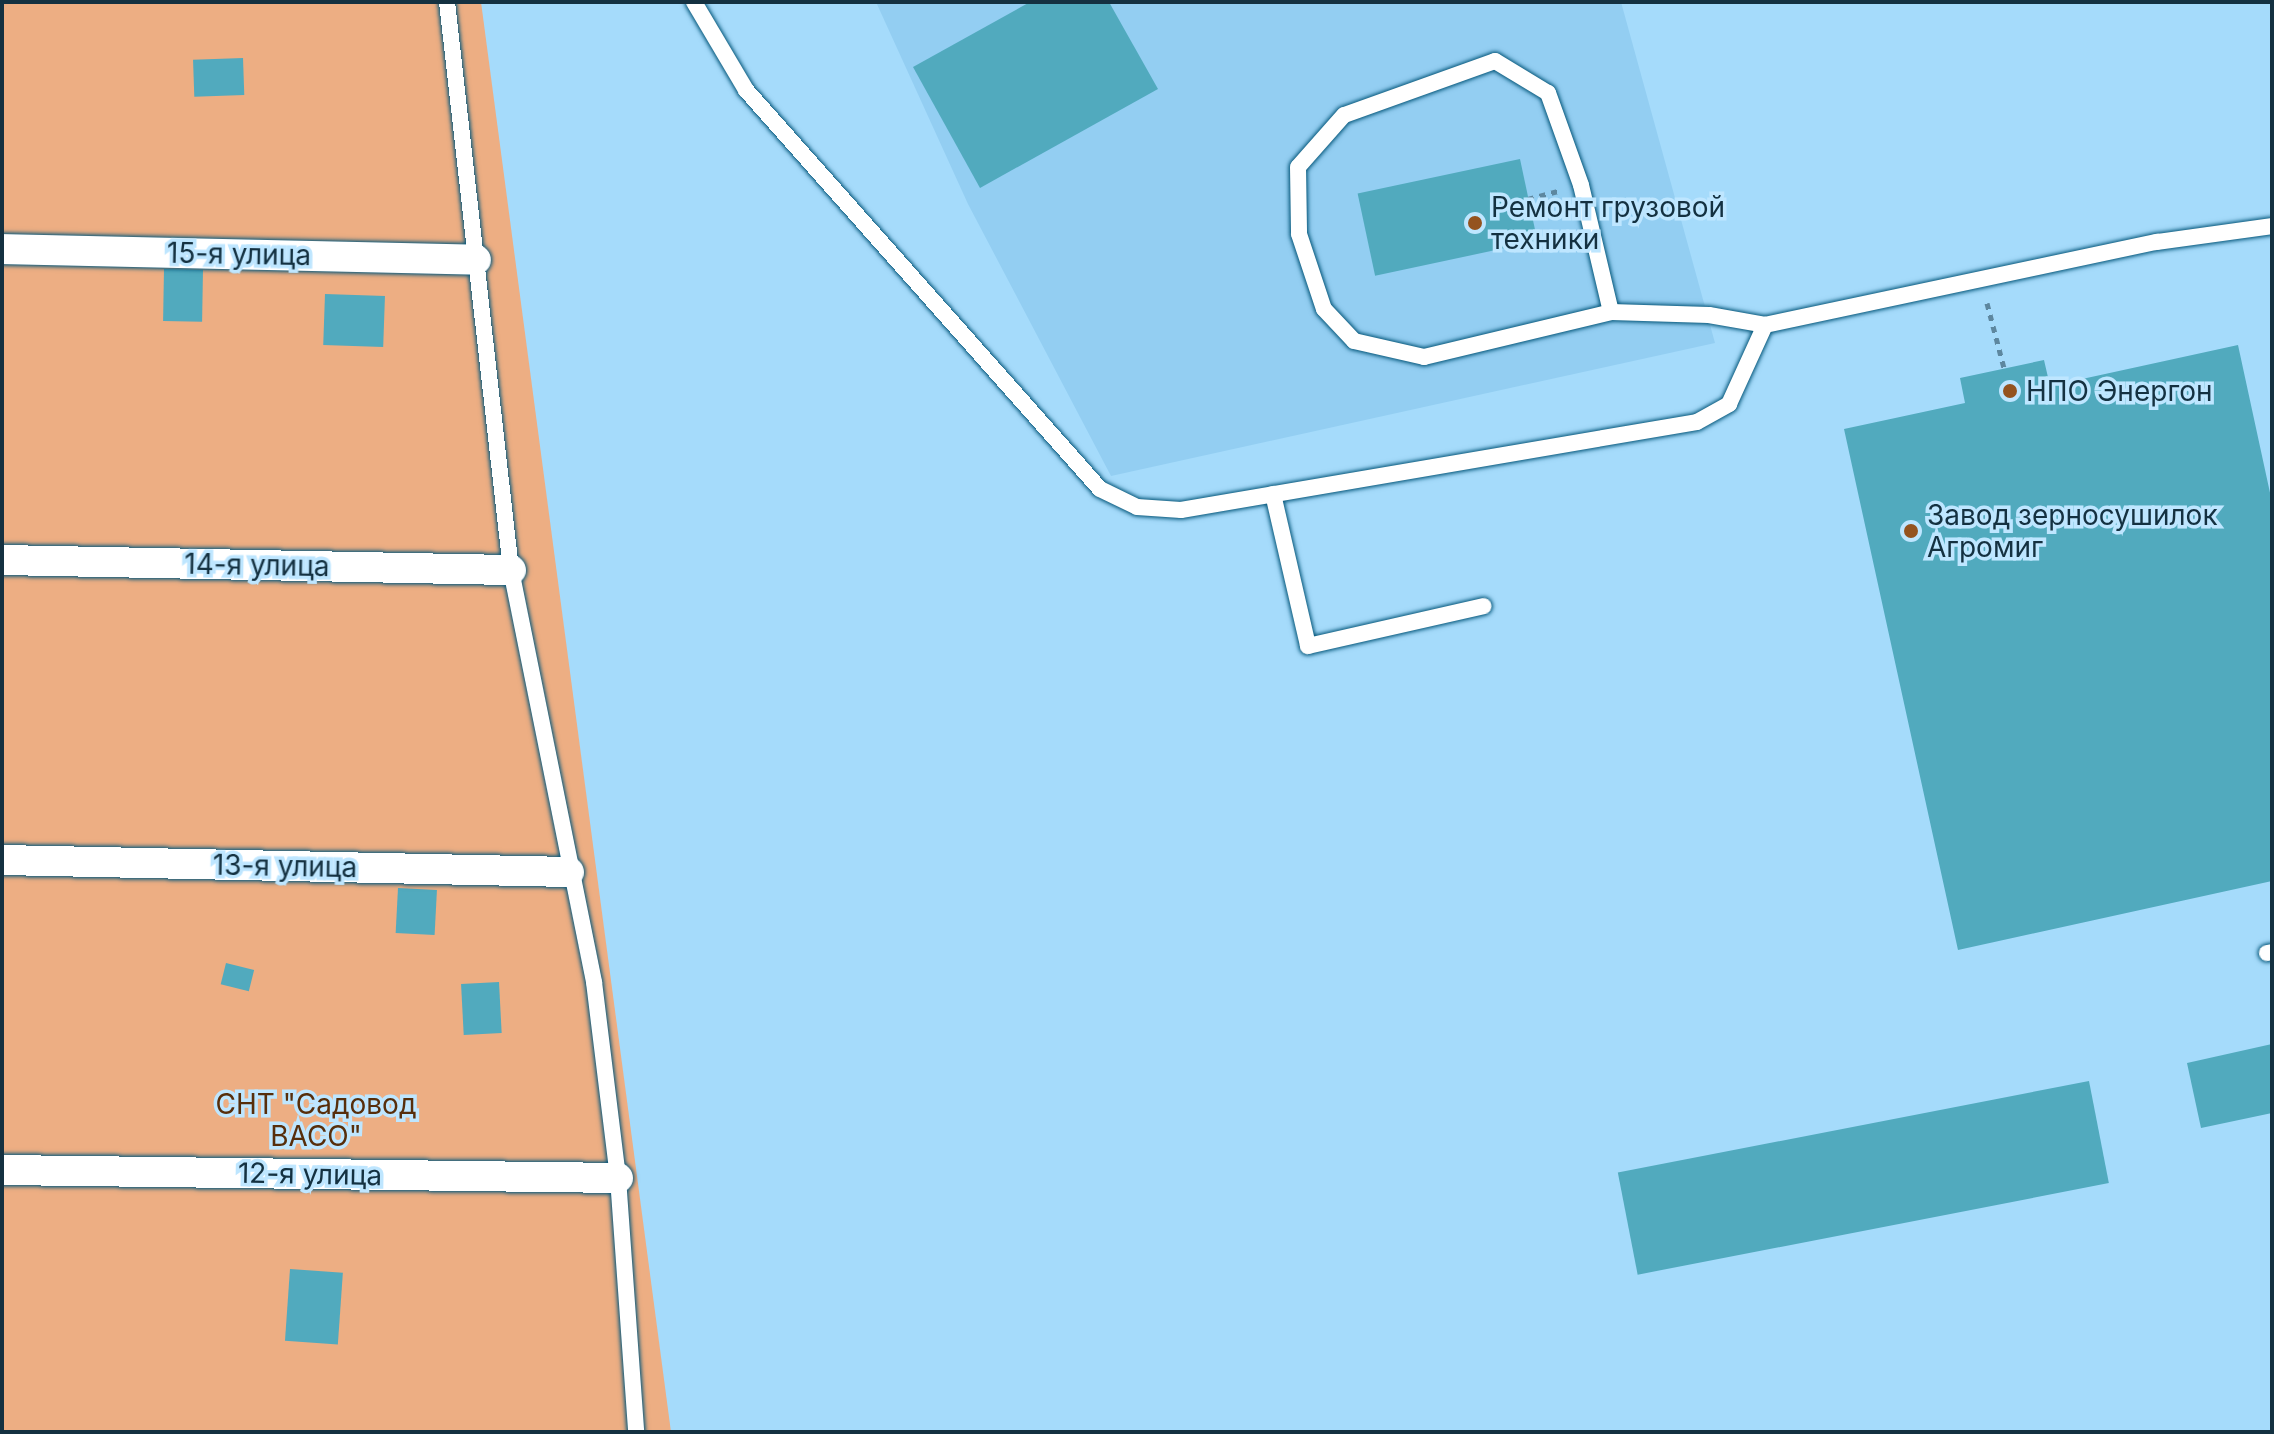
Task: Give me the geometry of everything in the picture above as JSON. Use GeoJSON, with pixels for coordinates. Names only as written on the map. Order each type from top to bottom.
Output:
{"type":"FeatureCollection","features":[{"type":"Feature","properties":{"kind":"street","name":"15-я улица"},"geometry":{"type":"LineString","coordinates":[[2,249],[476,260]]}},
{"type":"Feature","properties":{"kind":"street","name":"14-я улица"},"geometry":{"type":"LineString","coordinates":[[2,560],[511,570]]}},
{"type":"Feature","properties":{"kind":"street","name":"13-я улица"},"geometry":{"type":"LineString","coordinates":[[2,860],[569,872]]}},
{"type":"Feature","properties":{"kind":"street","name":"12-я улица"},"geometry":{"type":"LineString","coordinates":[[2,1170],[618,1178]]}},
{"type":"Feature","properties":{"kind":"lane"},"geometry":{"type":"LineString","coordinates":[[447,2],[511,570],[569,872],[594,982],[618,1178],[636,1432]]}},
{"type":"Feature","properties":{"kind":"lane"},"geometry":{"type":"LineString","coordinates":[[694,2],[746,90],[1100,489],[1137,507],[1181,510],[1697,422],[1729,404],[1765,325]]}},
{"type":"Feature","properties":{"kind":"lane"},"geometry":{"type":"LineString","coordinates":[[1611,312],[1581,185],[1548,93],[1495,61],[1344,115],[1298,167],[1299,234],[1324,309],[1354,341],[1424,357],[1611,312],[1709,315],[1765,325],[2157,242],[2272,226]]}},
{"type":"Feature","properties":{"kind":"lane"},"geometry":{"type":"LineString","coordinates":[[1273,494],[1308,646],[1484,606]]}},
{"type":"Feature","properties":{"kind":"path"},"geometry":{"type":"LineString","coordinates":[[1980,279],[2004,368]]}},
{"type":"Feature","properties":{"kind":"shaded area"},"geometry":{"type":"Polygon","coordinates":[[[876,2],[1621,2],[1715,343],[1111,476],[968,204],[876,2]]]}},
{"type":"Feature","properties":{"kind":"green space","name":"СНТ \"Садовод ВАСО\""},"geometry":{"type":"Polygon","coordinates":[[[2,2],[481,2],[671,1432],[2,1432],[2,2]]]}},
{"type":"Feature","properties":{"kind":"building"},"geometry":{"type":"Polygon","coordinates":[[[1030,2],[1109,2],[1158,89],[980,188],[913,67],[1030,2]]]}},
{"type":"Feature","properties":{"kind":"building"},"geometry":{"type":"Polygon","coordinates":[[[243,58],[244,95],[194,97],[193,60],[243,58]]]}},
{"type":"Feature","properties":{"kind":"building"},"geometry":{"type":"Polygon","coordinates":[[[1520,159],[1537,241],[1375,276],[1358,194],[1520,159]]]}},
{"type":"Feature","properties":{"kind":"building"},"geometry":{"type":"Polygon","coordinates":[[[164,269],[203,270],[202,322],[163,321],[164,269]]]}},
{"type":"Feature","properties":{"kind":"building"},"geometry":{"type":"Polygon","coordinates":[[[325,294],[385,296],[383,347],[323,345],[325,294]]]}},
{"type":"Feature","properties":{"kind":"building"},"geometry":{"type":"Polygon","coordinates":[[[2238,345],[2272,502],[2272,881],[1958,950],[1844,429],[1965,403],[1960,378],[2044,360],[2050,386],[2238,345]]]}},
{"type":"Feature","properties":{"kind":"building"},"geometry":{"type":"Polygon","coordinates":[[[398,888],[437,890],[435,935],[396,933],[398,888]]]}},
{"type":"Feature","properties":{"kind":"building"},"geometry":{"type":"Polygon","coordinates":[[[226,963],[254,970],[249,991],[221,984],[226,963]]]}},
{"type":"Feature","properties":{"kind":"building"},"geometry":{"type":"Polygon","coordinates":[[[499,982],[502,1033],[464,1035],[461,984],[499,982]]]}},
{"type":"Feature","properties":{"kind":"building"},"geometry":{"type":"Polygon","coordinates":[[[2272,1044],[2272,1113],[2201,1128],[2187,1063],[2272,1044]]]}},
{"type":"Feature","properties":{"kind":"building"},"geometry":{"type":"Polygon","coordinates":[[[2089,1081],[2109,1183],[1638,1275],[1618,1173],[2089,1081]]]}},
{"type":"Feature","properties":{"kind":"building"},"geometry":{"type":"Polygon","coordinates":[[[290,1269],[343,1273],[338,1345],[285,1341],[290,1269]]]}},
{"type":"Feature","properties":{"kind":"place","name":"Ремонт грузовой техники"},"geometry":{"type":"Point","coordinates":[1475,223]}},
{"type":"Feature","properties":{"kind":"place","name":"НПО Энергон"},"geometry":{"type":"Point","coordinates":[2010,391]}},
{"type":"Feature","properties":{"kind":"place","name":"Завод зерносушилок Агромиг"},"geometry":{"type":"Point","coordinates":[1911,531]}}]}
